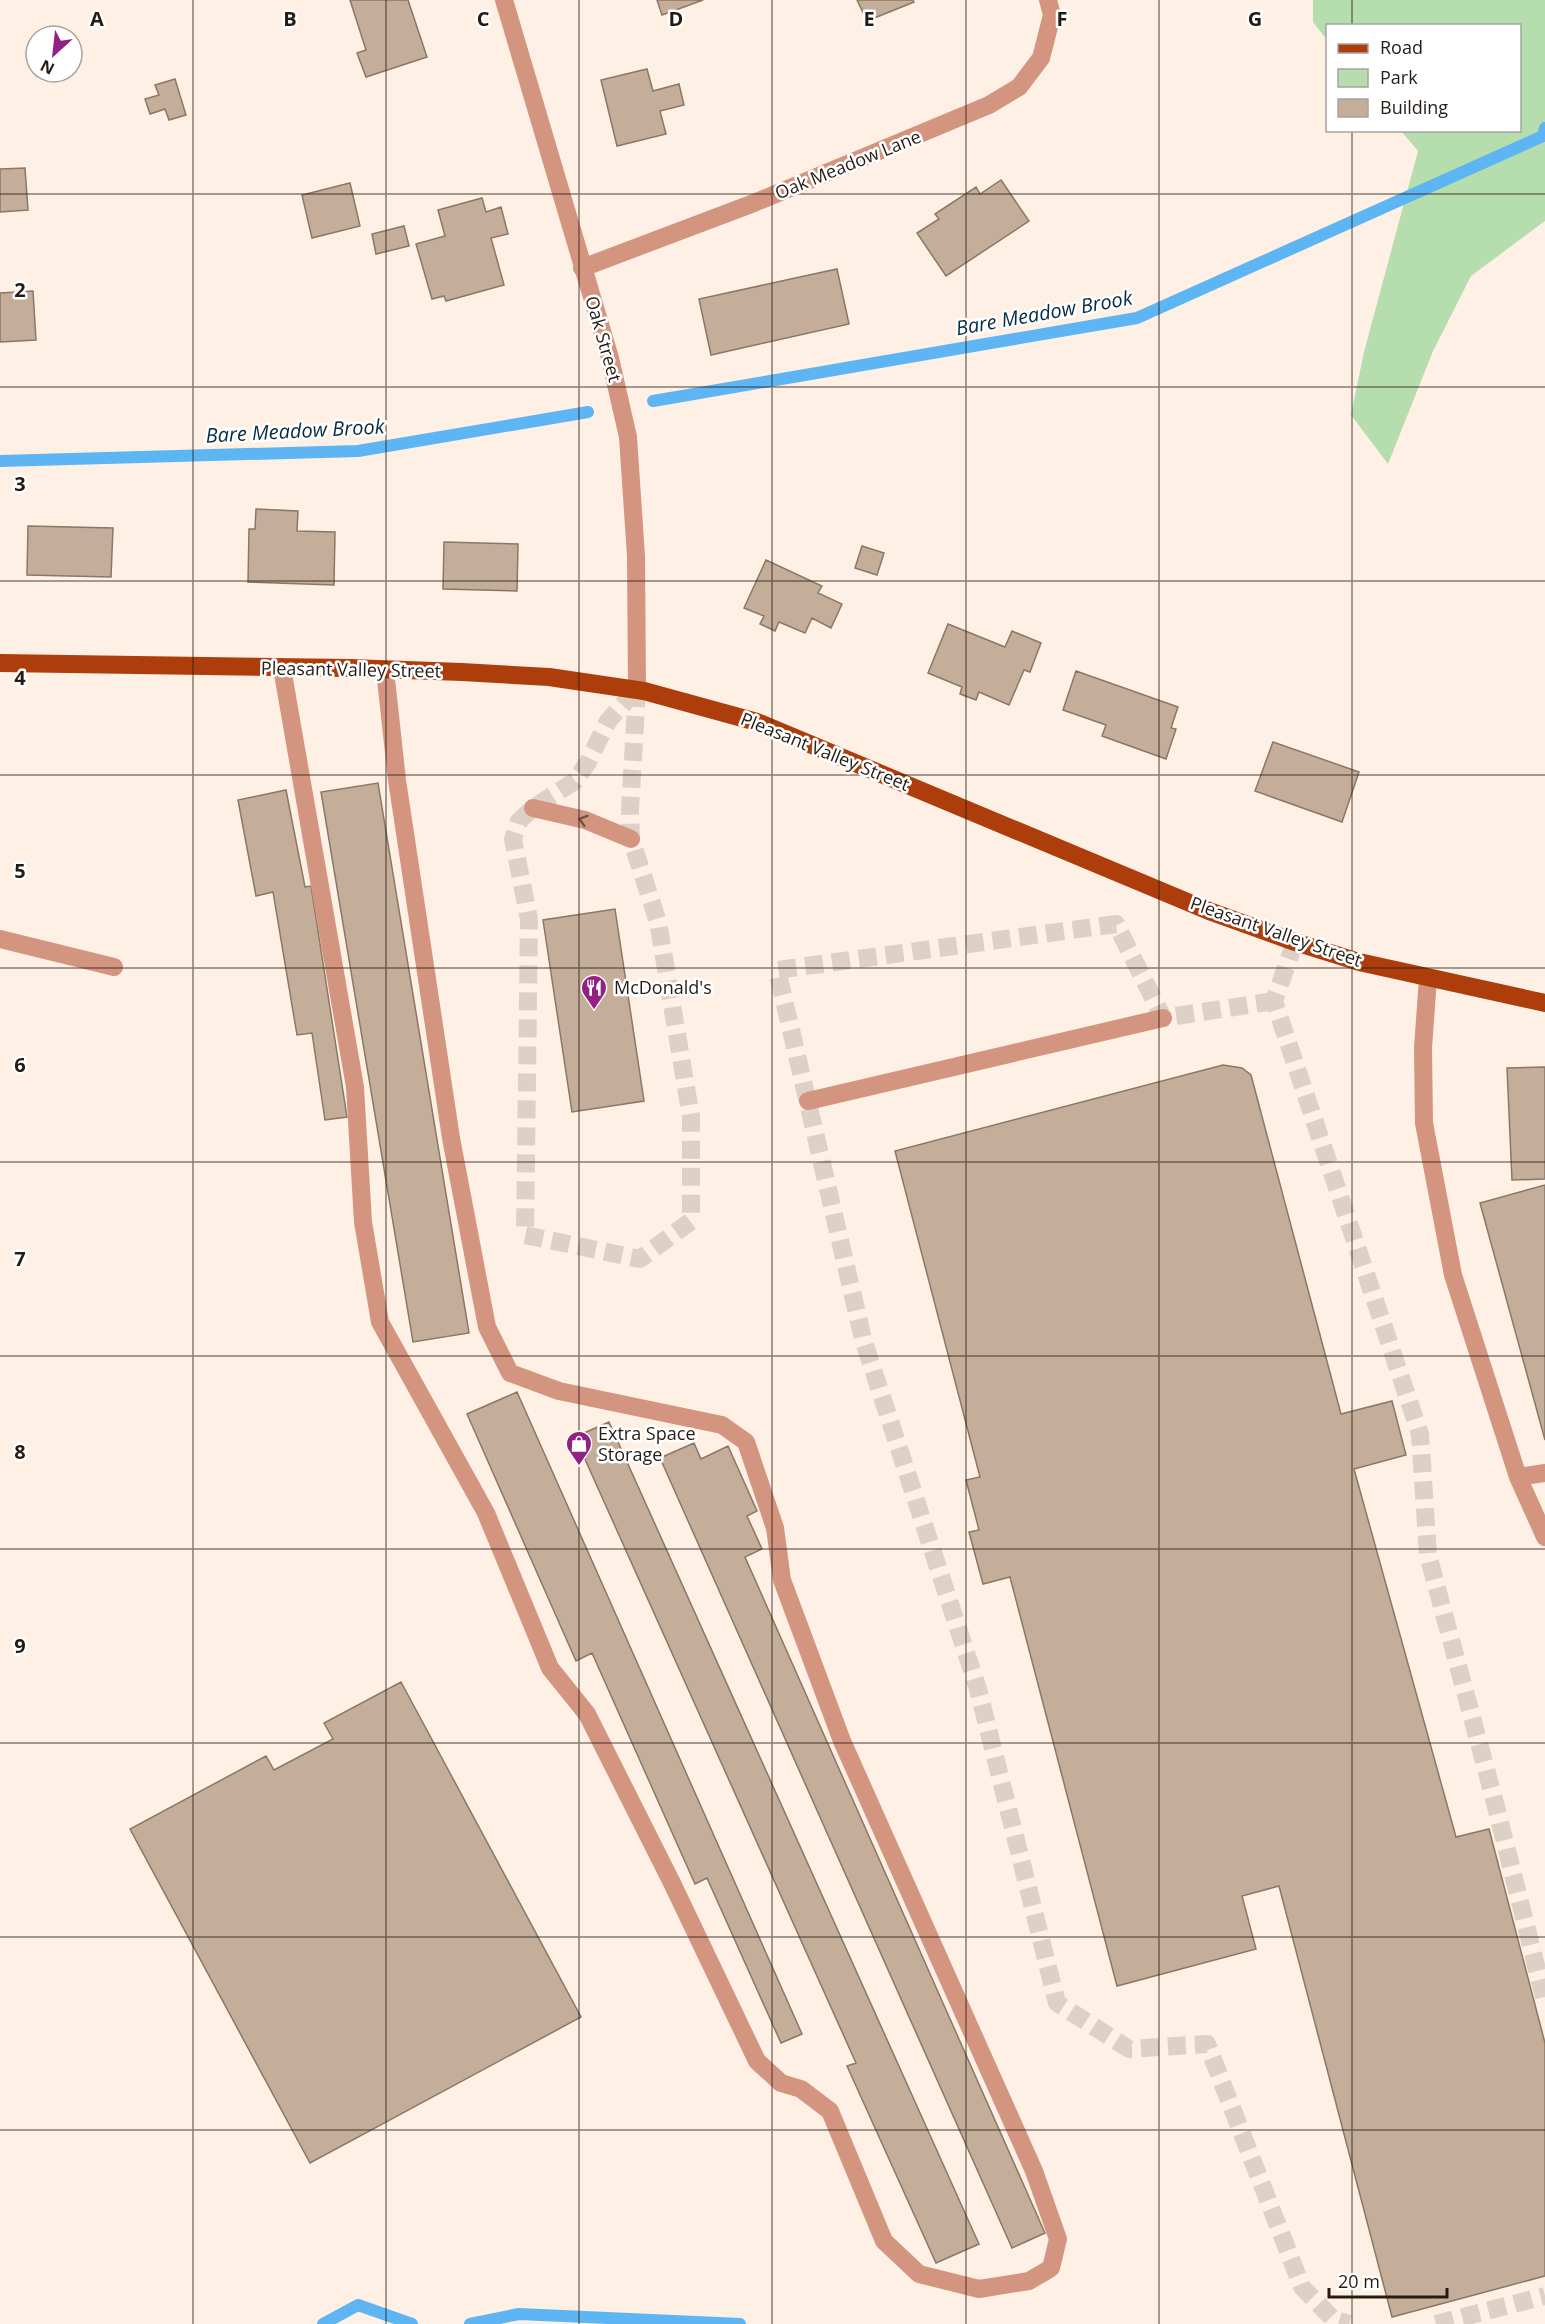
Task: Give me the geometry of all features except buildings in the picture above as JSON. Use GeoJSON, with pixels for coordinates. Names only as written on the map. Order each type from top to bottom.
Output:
{"type":"FeatureCollection","features":[{"type":"Feature","properties":{"kind":"main road","name":"Pleasant Valley Street"},"geometry":{"type":"LineString","coordinates":[[0,663],[385,670],[549,677],[637,689],[758,722],[1209,911],[1349,959],[1545,1003]]}},
{"type":"Feature","properties":{"kind":"street","name":"Oak Street"},"geometry":{"type":"LineString","coordinates":[[504,0],[610,358],[628,437],[636,556],[637,689]]}},
{"type":"Feature","properties":{"kind":"street","name":"Oak Meadow Lane"},"geometry":{"type":"LineString","coordinates":[[582,268],[754,203],[989,105],[1019,87],[1041,58],[1052,15],[1047,0]]}},
{"type":"Feature","properties":{"kind":"street"},"geometry":{"type":"LineString","coordinates":[[282,668],[355,1087],[363,1222],[380,1322],[486,1512],[550,1668],[587,1714],[672,1882],[757,2061],[781,2083],[801,2089],[830,2111],[884,2241],[920,2274],[979,2289],[1029,2281],[1051,2268],[1058,2240],[1034,2171],[842,1741],[782,1580],[775,1528],[746,1443],[722,1425],[559,1391],[510,1373],[487,1328],[451,1138],[397,780],[385,670]]}},
{"type":"Feature","properties":{"kind":"street"},"geometry":{"type":"LineString","coordinates":[[533,808],[585,820],[631,839]]}},
{"type":"Feature","properties":{"kind":"street"},"geometry":{"type":"LineString","coordinates":[[0,939],[114,967]]}},
{"type":"Feature","properties":{"kind":"street"},"geometry":{"type":"LineString","coordinates":[[1428,978],[1423,1048],[1424,1123],[1453,1275],[1518,1477],[1545,1537]]}},
{"type":"Feature","properties":{"kind":"street"},"geometry":{"type":"LineString","coordinates":[[808,1101],[1163,1018]]}},
{"type":"Feature","properties":{"kind":"street"},"geometry":{"type":"LineString","coordinates":[[1518,1477],[1545,1473]]}},
{"type":"Feature","properties":{"kind":"green space"},"geometry":{"type":"Polygon","coordinates":[[[1313,0],[1545,0],[1545,221],[1471,276],[1433,351],[1388,464],[1351,415],[1364,352],[1418,151],[1402,132],[1521,132],[1521,24],[1326,24],[1326,39],[1313,22],[1313,0]]]}},
{"type":"Feature","properties":{"kind":"waterway","name":"Bare Meadow Brook"},"geometry":{"type":"LineString","coordinates":[[653,401],[1137,318],[1543,136],[1545,128]]}},
{"type":"Feature","properties":{"kind":"waterway","name":"Bare Meadow Brook"},"geometry":{"type":"LineString","coordinates":[[0,461],[358,451],[588,412]]}},
{"type":"Feature","properties":{"kind":"waterway"},"geometry":{"type":"LineString","coordinates":[[323,2324],[358,2305],[412,2324]]}},
{"type":"Feature","properties":{"kind":"waterway"},"geometry":{"type":"LineString","coordinates":[[470,2324],[519,2314],[740,2324]]}},
{"type":"Feature","properties":{"kind":"tunnel"},"geometry":{"type":"LineString","coordinates":[[637,689],[630,810],[631,839],[658,922],[691,1117],[691,1221],[640,1259],[525,1235],[529,919],[513,839],[519,821],[533,808],[575,781],[588,762],[608,721],[637,689]]}},
{"type":"Feature","properties":{"kind":"tunnel"},"geometry":{"type":"LineString","coordinates":[[1274,1001],[1163,1018],[1116,924],[777,970],[863,1339],[978,1689],[1057,2003],[1129,2049],[1207,2044],[1302,2287],[1333,2319],[1349,2324]]}},
{"type":"Feature","properties":{"kind":"tunnel"},"geometry":{"type":"LineString","coordinates":[[1295,942],[1274,1001],[1420,1434],[1428,1555],[1493,1795],[1545,2001]]}},
{"type":"Feature","properties":{"kind":"tunnel"},"geometry":{"type":"LineString","coordinates":[[1436,2324],[1545,2296]]}},
{"type":"Feature","properties":{"kind":"place","name":"McDonald's"},"geometry":{"type":"Point","coordinates":[594,1011]}},
{"type":"Feature","properties":{"kind":"place","name":"Extra Space Storage"},"geometry":{"type":"Point","coordinates":[579,1467]}}]}
